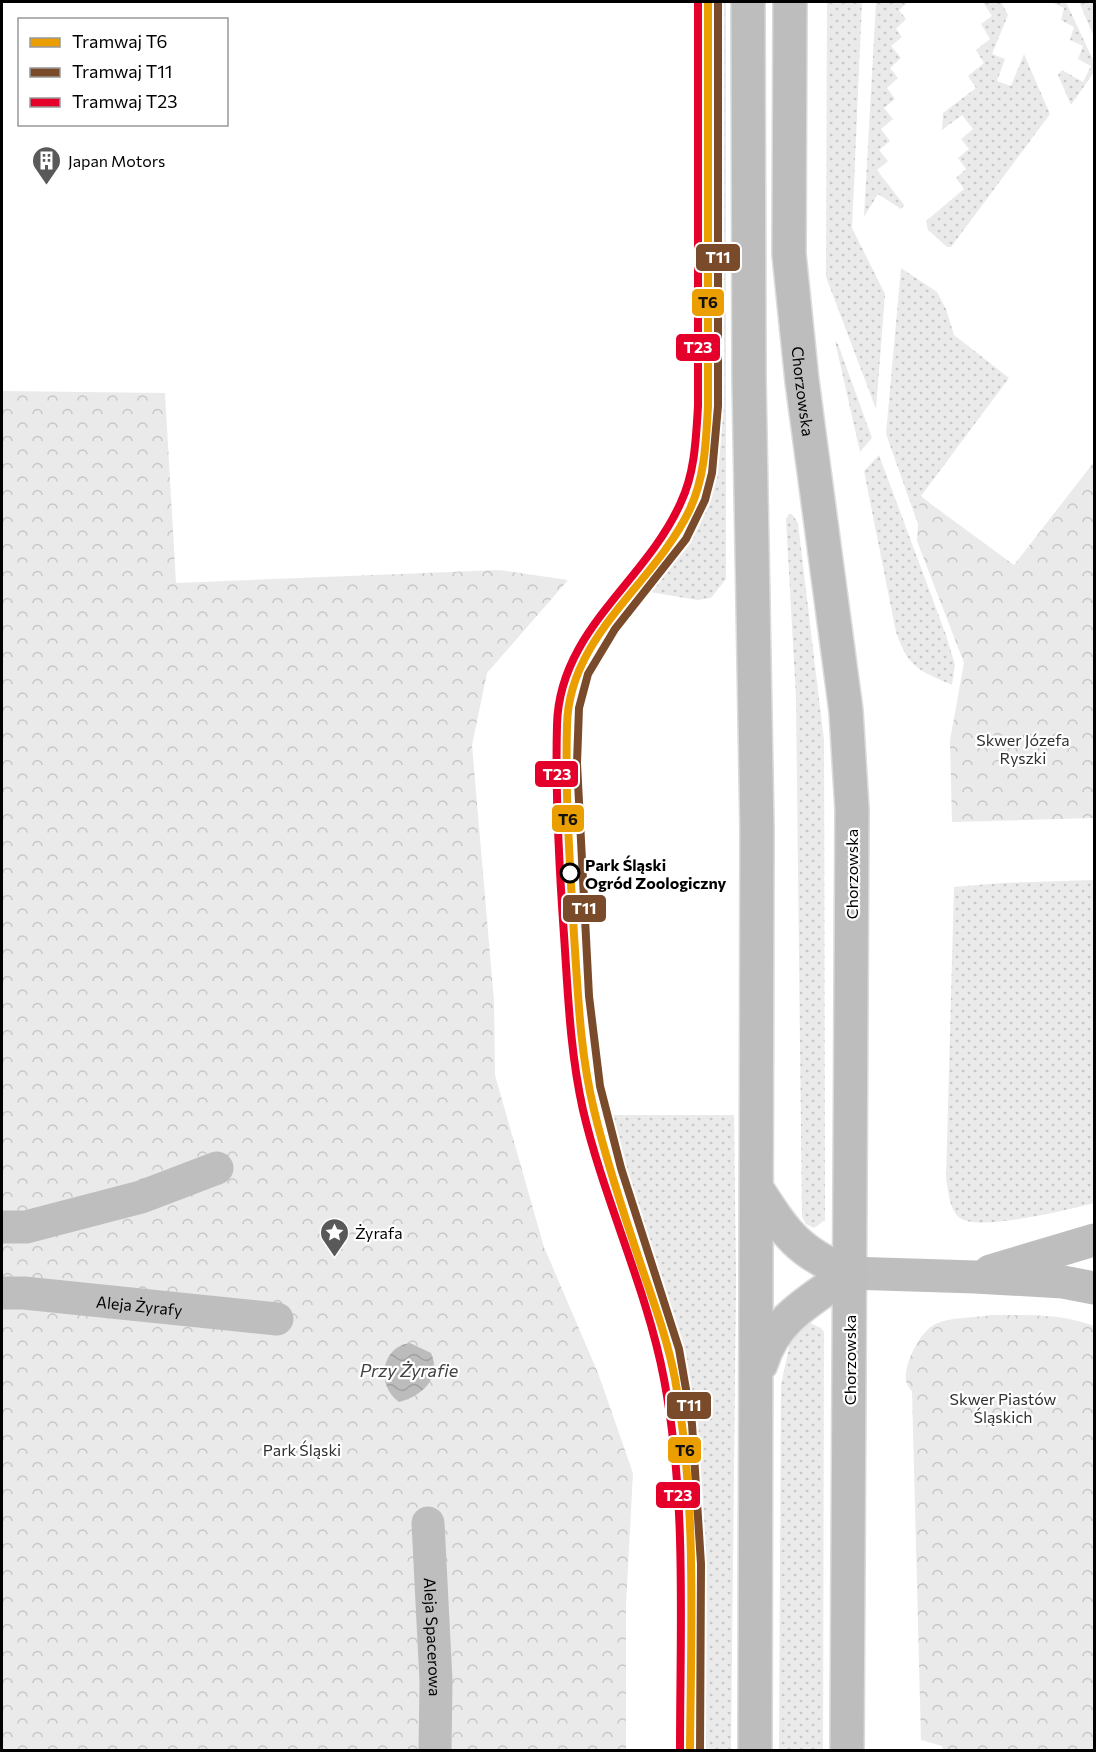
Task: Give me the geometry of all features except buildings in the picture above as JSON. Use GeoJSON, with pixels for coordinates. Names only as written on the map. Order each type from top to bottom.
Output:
{"type":"FeatureCollection","features":[{"type":"Feature","properties":{"kind":"main road"},"geometry":{"type":"LineString","coordinates":[[748,2],[748,367],[757,818],[755,1750]]}},
{"type":"Feature","properties":{"kind":"main road","name":"Chorzowska"},"geometry":{"type":"LineString","coordinates":[[790,2],[789,254],[802,381],[846,711],[852,809],[847,1750]]}},
{"type":"Feature","properties":{"kind":"main road"},"geometry":{"type":"LineString","coordinates":[[757,1189],[781,1227],[802,1249],[821,1262],[849,1273]]}},
{"type":"Feature","properties":{"kind":"main road"},"geometry":{"type":"LineString","coordinates":[[757,1379],[766,1346],[780,1325],[849,1273]]}},
{"type":"Feature","properties":{"kind":"street"},"geometry":{"type":"LineString","coordinates":[[2,1227],[26,1227],[141,1197],[217,1168]]}},
{"type":"Feature","properties":{"kind":"street"},"geometry":{"type":"LineString","coordinates":[[975,1277],[1095,1239]]}},
{"type":"Feature","properties":{"kind":"street"},"geometry":{"type":"LineString","coordinates":[[849,1273],[1063,1282],[1095,1288]]}},
{"type":"Feature","properties":{"kind":"street","name":"Aleja Żyrafy"},"geometry":{"type":"LineString","coordinates":[[2,1293],[24,1293],[277,1319]]}},
{"type":"Feature","properties":{"kind":"street","name":"Aleja Spacerowa"},"geometry":{"type":"LineString","coordinates":[[428,1523],[436,1681],[435,1750]]}},
{"type":"Feature","properties":{"kind":"green space"},"geometry":{"type":"Polygon","coordinates":[[[716,2],[726,2],[726,579],[711,598],[697,600],[644,591],[671,559],[691,527],[706,492],[716,451],[716,2]]]}},
{"type":"Feature","properties":{"kind":"green space"},"geometry":{"type":"Polygon","coordinates":[[[827,2],[862,2],[852,228],[885,294],[876,409],[826,277],[827,2]]]}},
{"type":"Feature","properties":{"kind":"green space"},"geometry":{"type":"Polygon","coordinates":[[[876,2],[908,2],[899,10],[906,19],[896,29],[902,37],[891,46],[901,58],[890,68],[898,78],[887,88],[895,99],[884,108],[893,119],[881,129],[890,141],[879,150],[888,161],[877,170],[904,205],[901,209],[878,194],[864,217],[876,2]]]}},
{"type":"Feature","properties":{"kind":"green space"},"geometry":{"type":"Polygon","coordinates":[[[983,2],[1001,2],[1008,15],[992,54],[1005,59],[997,81],[1011,86],[1024,54],[1050,114],[951,247],[947,247],[928,230],[926,221],[964,189],[956,178],[966,169],[958,158],[969,149],[961,139],[973,129],[962,115],[942,130],[943,113],[976,88],[968,76],[984,63],[976,50],[990,39],[981,24],[992,16],[983,2]]]}},
{"type":"Feature","properties":{"kind":"green space"},"geometry":{"type":"Polygon","coordinates":[[[1051,2],[1066,2],[1094,62],[1094,72],[1071,105],[1058,75],[1062,70],[1083,82],[1091,66],[1078,59],[1083,46],[1070,40],[1074,27],[1061,20],[1064,8],[1051,2]]]}},
{"type":"Feature","properties":{"kind":"green space"},"geometry":{"type":"Polygon","coordinates":[[[1079,2],[1094,2],[1094,37],[1079,2]]]}},
{"type":"Feature","properties":{"kind":"green space"},"geometry":{"type":"Polygon","coordinates":[[[901,268],[937,292],[946,309],[954,335],[1009,378],[921,496],[1094,641],[919,527],[886,434],[901,268]]]}},
{"type":"Feature","properties":{"kind":"green space"},"geometry":{"type":"Polygon","coordinates":[[[835,341],[872,438],[860,452],[835,341]]]}},
{"type":"Feature","properties":{"kind":"green space","name":"Park Śląski"},"geometry":{"type":"Polygon","coordinates":[[[2,391],[165,393],[176,583],[500,570],[568,580],[487,673],[472,745],[494,1001],[495,1075],[544,1247],[598,1373],[633,1473],[626,1605],[626,1750],[2,1750],[2,391]]]}},
{"type":"Feature","properties":{"kind":"green space"},"geometry":{"type":"Polygon","coordinates":[[[879,455],[946,635],[955,665],[952,685],[916,667],[906,654],[896,632],[864,471],[879,455]]]}},
{"type":"Feature","properties":{"kind":"green space","name":"Skwer Józefa Ryszki"},"geometry":{"type":"Polygon","coordinates":[[[1094,462],[1094,818],[952,822],[950,740],[964,663],[917,541],[920,496],[1014,565],[1094,462]]]}},
{"type":"Feature","properties":{"kind":"green space"},"geometry":{"type":"Polygon","coordinates":[[[789,514],[792,514],[798,523],[824,741],[825,1220],[814,1228],[806,1224],[802,1217],[796,698],[786,519],[789,514]]]}},
{"type":"Feature","properties":{"kind":"green space"},"geometry":{"type":"Polygon","coordinates":[[[1094,880],[1094,1203],[1005,1221],[970,1222],[956,1215],[946,1179],[954,887],[1094,880]]]}},
{"type":"Feature","properties":{"kind":"green space"},"geometry":{"type":"Polygon","coordinates":[[[608,1115],[734,1115],[736,1281],[731,1750],[701,1750],[703,1546],[693,1425],[668,1307],[608,1115]]]}},
{"type":"Feature","properties":{"kind":"green space","name":"Skwer Piastów Śląskich"},"geometry":{"type":"Polygon","coordinates":[[[991,1315],[1056,1317],[1094,1326],[1094,1750],[943,1750],[942,1746],[921,1740],[912,1392],[906,1382],[906,1373],[914,1349],[929,1328],[935,1324],[955,1319],[991,1315]]]}},
{"type":"Feature","properties":{"kind":"green space"},"geometry":{"type":"Polygon","coordinates":[[[810,1323],[824,1332],[823,1750],[779,1750],[781,1385],[791,1338],[810,1323]]]}},
{"type":"Feature","properties":{"kind":"water","name":"Przy Żyrafie"},"geometry":{"type":"Polygon","coordinates":[[[410,1343],[431,1353],[434,1370],[428,1385],[415,1395],[399,1402],[387,1387],[384,1377],[385,1368],[392,1352],[410,1343]]]}},
{"type":"Feature","properties":{"kind":"tram line","name":"T23"},"geometry":{"type":"LineString","coordinates":[[680,1750],[681,1564],[671,1425],[656,1345],[592,1144],[575,1066],[562,909],[558,830],[557,725],[561,691],[572,661],[588,634],[666,531],[686,491],[692,467],[698,406],[698,2]]}},
{"type":"Feature","properties":{"kind":"tram line","name":"T6"},"geometry":{"type":"LineString","coordinates":[[690,1750],[690,1518],[682,1425],[669,1351],[610,1171],[589,1089],[580,1023],[574,935],[568,830],[567,725],[571,693],[582,664],[597,637],[674,536],[690,509],[702,472],[708,406],[708,2]]}},
{"type":"Feature","properties":{"kind":"tram line","name":"T11"},"geometry":{"type":"LineString","coordinates":[[700,1750],[701,1564],[692,1424],[679,1349],[621,1168],[600,1086],[589,996],[577,763],[579,708],[588,674],[615,629],[686,539],[705,500],[712,473],[718,406],[718,2]]}},
{"type":"Feature","properties":{"kind":"place","name":"Japan Motors"},"geometry":{"type":"Point","coordinates":[47,186]}},
{"type":"Feature","properties":{"kind":"place","name":"Park Śląski Ogród Zoologiczny"},"geometry":{"type":"Point","coordinates":[570,873]}},
{"type":"Feature","properties":{"kind":"place","name":"Żyrafa"},"geometry":{"type":"Point","coordinates":[334,1258]}}]}
